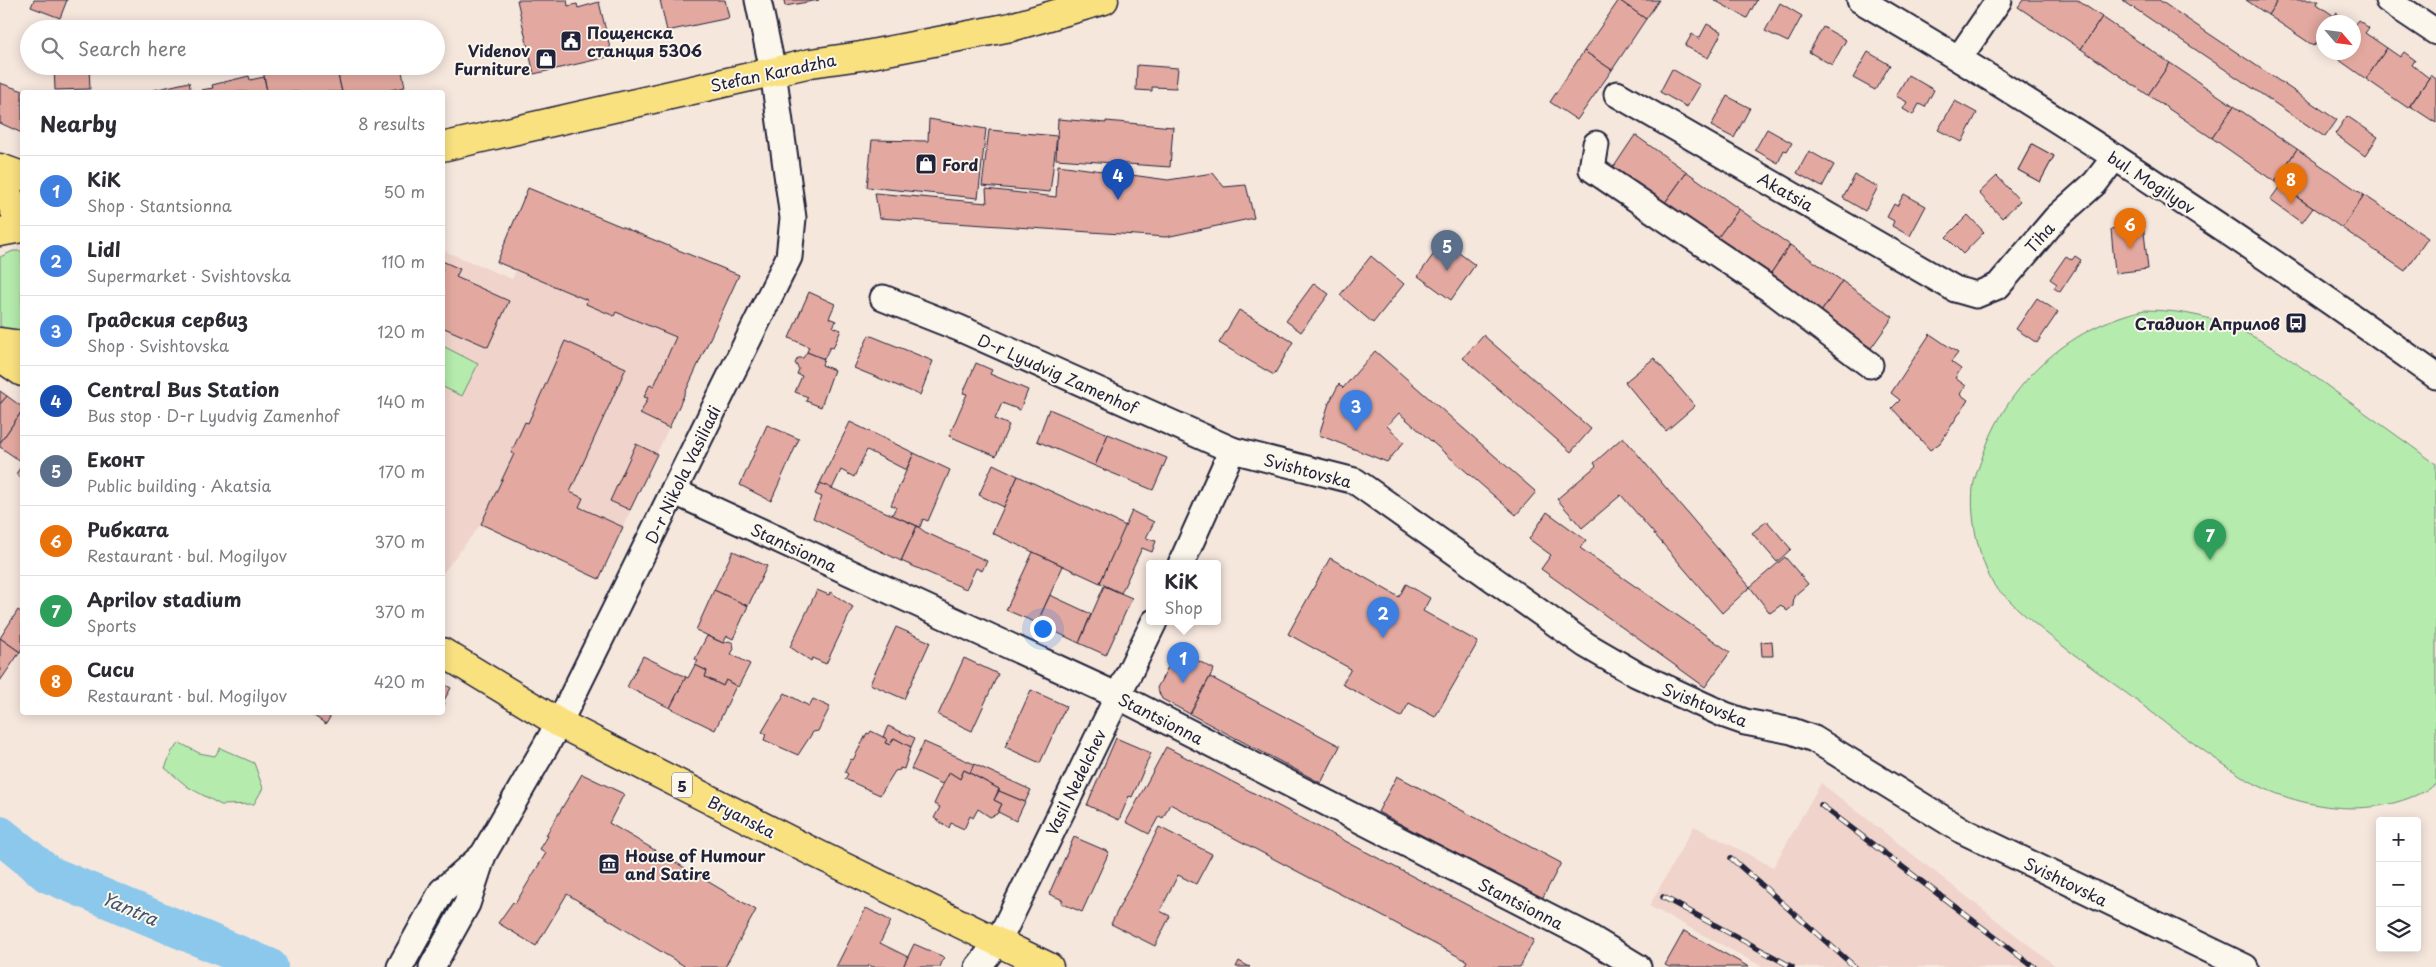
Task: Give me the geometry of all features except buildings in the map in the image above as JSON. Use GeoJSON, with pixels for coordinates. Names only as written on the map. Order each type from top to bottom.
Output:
{"type":"FeatureCollection","features":[{"type":"Feature","properties":{"kind":"main road","name":"Stefan Karadzha"},"geometry":{"type":"LineString","coordinates":[[445,146],[773,71],[1011,26],[1104,0]]}},
{"type":"Feature","properties":{"kind":"main road"},"geometry":{"type":"LineString","coordinates":[[0,168],[20,175]]}},
{"type":"Feature","properties":{"kind":"main road"},"geometry":{"type":"LineString","coordinates":[[0,185],[9,197],[20,223]]}},
{"type":"Feature","properties":{"kind":"main road"},"geometry":{"type":"LineString","coordinates":[[0,232],[20,228]]}},
{"type":"Feature","properties":{"kind":"main road"},"geometry":{"type":"LineString","coordinates":[[9,349],[20,368]]}},
{"type":"Feature","properties":{"kind":"main road","name":"Bryanska"},"geometry":{"type":"LineString","coordinates":[[445,654],[559,723],[1049,967]]}},
{"type":"Feature","properties":{"kind":"street","name":"D-r Nikola Vasiliadi"},"geometry":{"type":"LineString","coordinates":[[432,967],[467,904],[483,855],[559,723],[789,257],[793,218],[773,71],[758,0]]}},
{"type":"Feature","properties":{"kind":"street","name":"bul. Mogilyov"},"geometry":{"type":"LineString","coordinates":[[1860,0],[1959,58],[2115,157],[2259,252],[2436,376]]}},
{"type":"Feature","properties":{"kind":"street"},"geometry":{"type":"LineString","coordinates":[[1959,58],[1998,0]]}},
{"type":"Feature","properties":{"kind":"street"},"geometry":{"type":"LineString","coordinates":[[2388,0],[2436,32]]}},
{"type":"Feature","properties":{"kind":"street","name":"Akatsia"},"geometry":{"type":"LineString","coordinates":[[1617,94],[1955,289]]}},
{"type":"Feature","properties":{"kind":"street"},"geometry":{"type":"LineString","coordinates":[[1596,144],[1592,169],[1771,290],[1870,365]]}},
{"type":"Feature","properties":{"kind":"street","name":"Tiha"},"geometry":{"type":"LineString","coordinates":[[1955,289],[1976,295],[1998,286],[2056,218],[2095,183],[2115,157]]}},
{"type":"Feature","properties":{"kind":"street","name":"D-r Lyudvig Zamenhof"},"geometry":{"type":"LineString","coordinates":[[883,298],[967,332],[1232,450]]}},
{"type":"Feature","properties":{"kind":"street"},"geometry":{"type":"LineString","coordinates":[[1183,560],[1232,450]]}},
{"type":"Feature","properties":{"kind":"street","name":"Svishtovska"},"geometry":{"type":"LineString","coordinates":[[1232,450],[1355,481],[1586,645],[1636,674],[1724,715],[1745,722],[1792,731],[1814,739],[1963,831],[2245,967]]}},
{"type":"Feature","properties":{"kind":"street","name":"Stantsionna"},"geometry":{"type":"LineString","coordinates":[[673,491],[1116,695],[1578,932],[1638,967]]}},
{"type":"Feature","properties":{"kind":"street","name":"Vasil Nedelchev"},"geometry":{"type":"LineString","coordinates":[[978,967],[998,942],[1116,695],[1152,625]]}},
{"type":"Feature","properties":{"kind":"street","name":"D-r Nikola Vasiliadi"},"geometry":{"type":"LineString","coordinates":[[400,967],[442,891],[483,855]]}},
{"type":"Feature","properties":{"kind":"street"},"geometry":{"type":"LineString","coordinates":[[442,891],[467,904]]}},
{"type":"Feature","properties":{"kind":"shaded area"},"geometry":{"type":"Polygon","coordinates":[[[528,188],[739,275],[599,579],[481,524],[445,570],[445,251],[512,279],[516,270],[497,262],[528,188]]]}},
{"type":"Feature","properties":{"kind":"shaded area"},"geometry":{"type":"Polygon","coordinates":[[[1821,783],[2057,967],[1763,967],[1649,906],[1694,826],[1773,867],[1821,783]]]}},
{"type":"Feature","properties":{"kind":"green space"},"geometry":{"type":"Polygon","coordinates":[[[13,251],[20,251],[20,333],[12,332],[0,326],[0,257],[13,251]]]}},
{"type":"Feature","properties":{"kind":"green space"},"geometry":{"type":"Polygon","coordinates":[[[2144,310],[2199,316],[2223,323],[2267,344],[2436,464],[2436,784],[2414,796],[2390,804],[2340,808],[2289,798],[2265,789],[2207,753],[2066,648],[2041,629],[1993,584],[1976,536],[1972,500],[1975,476],[1993,431],[2007,406],[2024,383],[2066,345],[2090,330],[2116,318],[2144,310]]]}},
{"type":"Feature","properties":{"kind":"green space"},"geometry":{"type":"Polygon","coordinates":[[[445,347],[478,364],[462,396],[445,388],[445,347]]]}},
{"type":"Feature","properties":{"kind":"green space"},"geometry":{"type":"Polygon","coordinates":[[[180,743],[199,753],[215,756],[220,748],[254,763],[263,788],[254,804],[221,805],[188,787],[165,768],[172,751],[180,743]]]}},
{"type":"Feature","properties":{"kind":"waterway","name":"Yantra"},"geometry":{"type":"LineString","coordinates":[[0,835],[48,874],[269,967]]}},
{"type":"Feature","properties":{"kind":"railway"},"geometry":{"type":"LineString","coordinates":[[1821,805],[2034,967]]}},
{"type":"Feature","properties":{"kind":"railway"},"geometry":{"type":"LineString","coordinates":[[1731,858],[1855,967]]}},
{"type":"Feature","properties":{"kind":"railway"},"geometry":{"type":"LineString","coordinates":[[1663,897],[1792,967]]}},
{"type":"Feature","properties":{"kind":"place","name":"Пощенска станция 5306"},"geometry":{"type":"Point","coordinates":[571,41]}},
{"type":"Feature","properties":{"kind":"place","name":"Videnov Furniture"},"geometry":{"type":"Point","coordinates":[546,59]}},
{"type":"Feature","properties":{"kind":"place","name":"Ford"},"geometry":{"type":"Point","coordinates":[926,164]}},
{"type":"Feature","properties":{"kind":"place","name":"Central Bus Station"},"geometry":{"type":"Point","coordinates":[1118,200]}},
{"type":"Feature","properties":{"kind":"place","name":"Сиси"},"geometry":{"type":"Point","coordinates":[2291,204]}},
{"type":"Feature","properties":{"kind":"place","name":"Рибката"},"geometry":{"type":"Point","coordinates":[2130,249]}},
{"type":"Feature","properties":{"kind":"place","name":"Еконт"},"geometry":{"type":"Point","coordinates":[1447,271]}},
{"type":"Feature","properties":{"kind":"place","name":"Стадион Априлов"},"geometry":{"type":"Point","coordinates":[2296,323]}},
{"type":"Feature","properties":{"kind":"place","name":"Градския сервиз"},"geometry":{"type":"Point","coordinates":[1356,431]}},
{"type":"Feature","properties":{"kind":"place","name":"Aprilov stadium"},"geometry":{"type":"Point","coordinates":[2210,560]}},
{"type":"Feature","properties":{"kind":"place","name":"Lidl"},"geometry":{"type":"Point","coordinates":[1383,638]}},
{"type":"Feature","properties":{"kind":"place","name":"KiK"},"geometry":{"type":"Point","coordinates":[1183,683]}},
{"type":"Feature","properties":{"kind":"place","name":"House of Humour and Satire"},"geometry":{"type":"Point","coordinates":[609,864]}}]}
